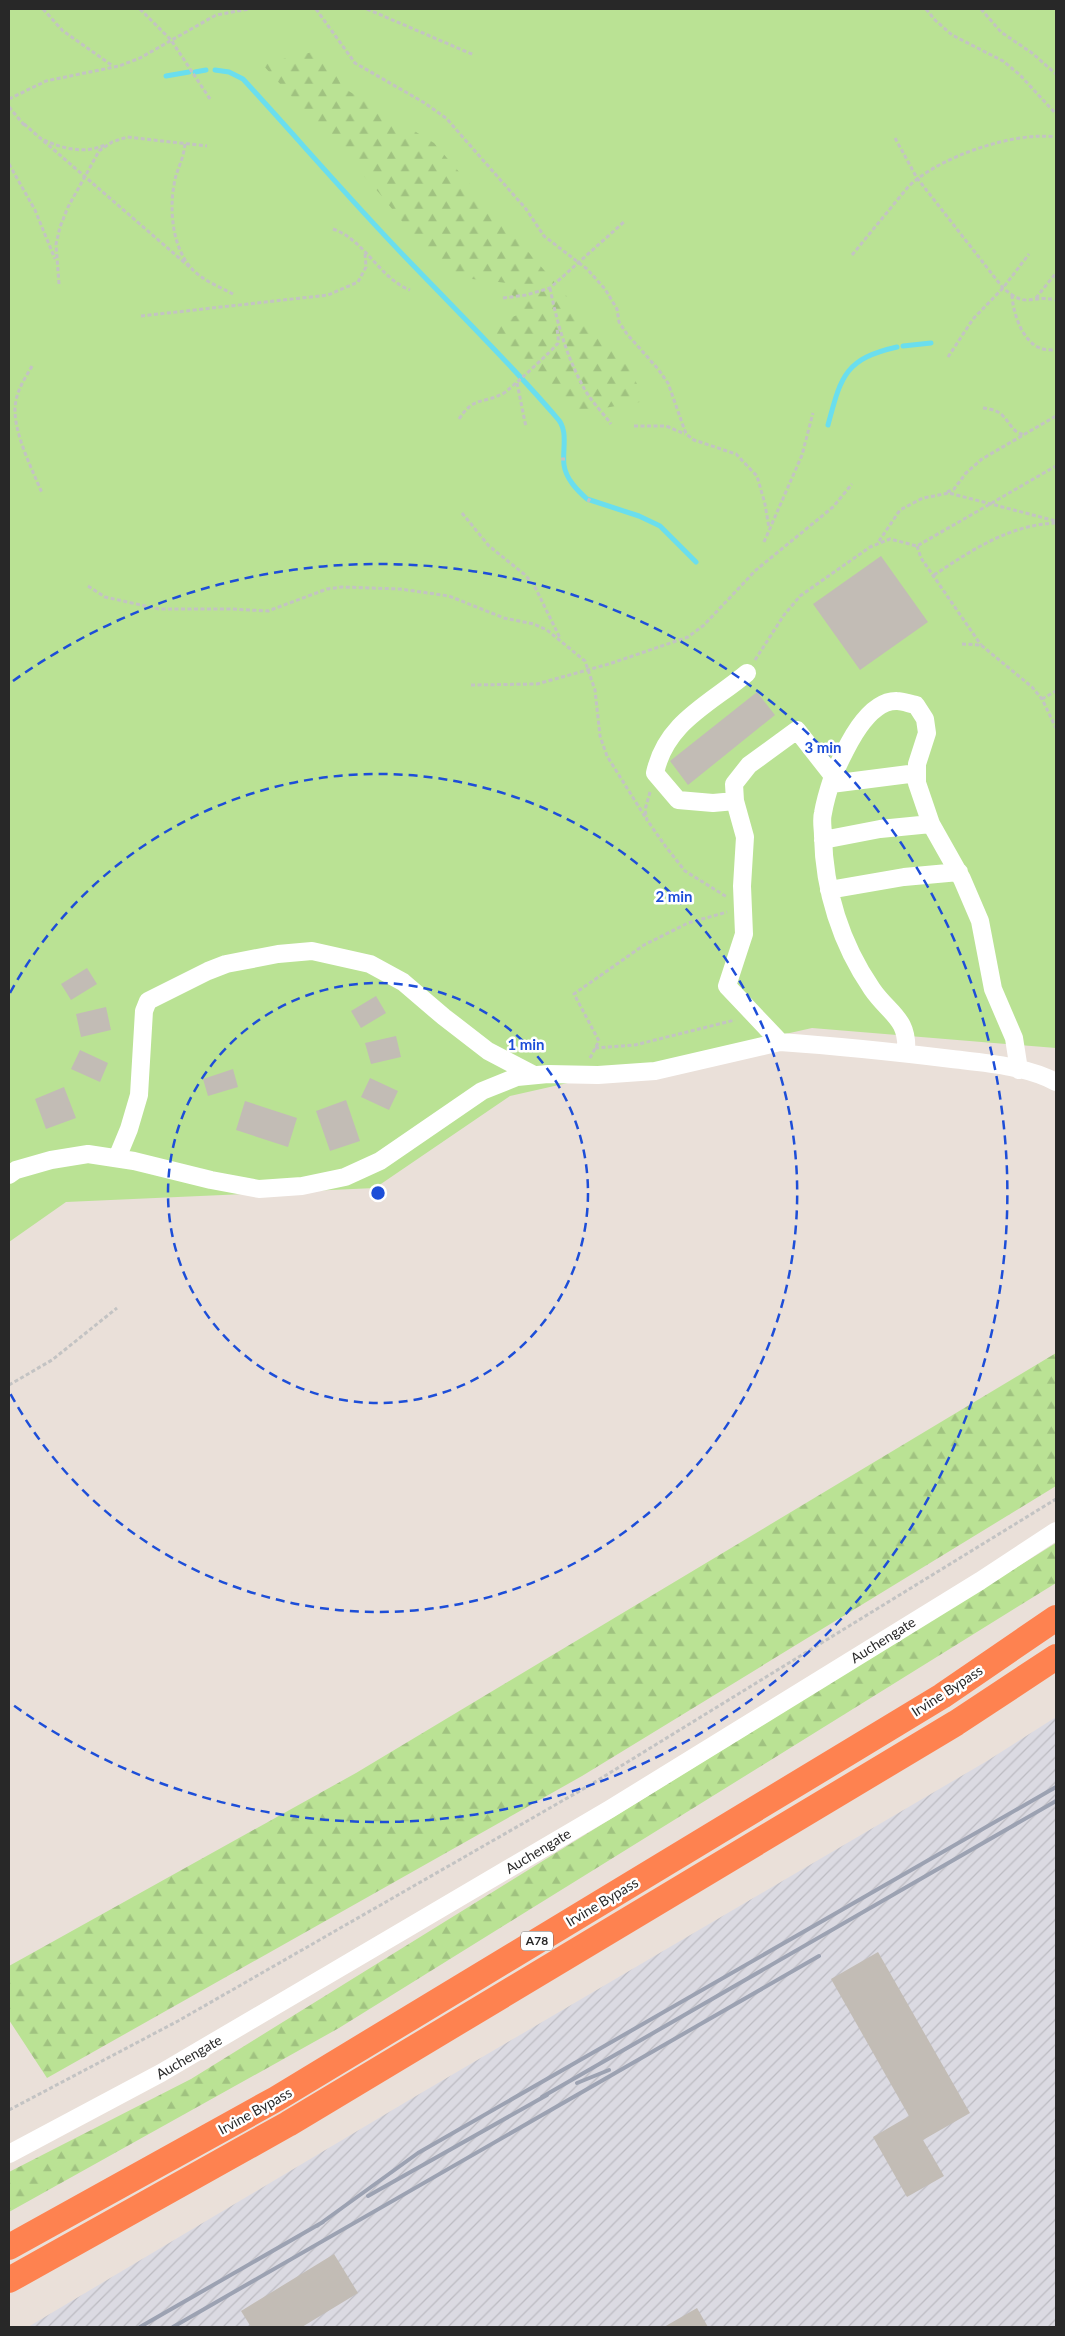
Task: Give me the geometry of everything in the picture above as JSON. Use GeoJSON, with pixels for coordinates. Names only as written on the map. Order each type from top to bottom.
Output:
{"type":"FeatureCollection","features":[{"type":"Feature","properties":{"kind":"highway","name":"Irvine Bypass"},"geometry":{"type":"LineString","coordinates":[[9,2248],[276,2100],[942,1696],[1056,1618]]}},
{"type":"Feature","properties":{"kind":"highway","name":"Irvine Bypass"},"geometry":{"type":"LineString","coordinates":[[9,2280],[288,2124],[956,1723],[1056,1657]]}},
{"type":"Feature","properties":{"kind":"street"},"geometry":{"type":"LineString","coordinates":[[735,800],[714,803],[678,800],[656,773],[658,760],[670,736],[688,719],[747,673]]}},
{"type":"Feature","properties":{"kind":"street"},"geometry":{"type":"LineString","coordinates":[[906,1053],[907,1036],[901,1024],[872,989],[853,954],[833,910],[823,860],[822,814],[832,780],[847,746],[866,718],[879,706],[897,700],[916,705],[925,719],[928,732],[917,764],[917,783],[931,824],[959,872],[980,921],[993,989],[1014,1038],[1019,1070]]}},
{"type":"Feature","properties":{"kind":"street"},"geometry":{"type":"LineString","coordinates":[[780,1042],[727,986],[744,934],[742,886],[745,838],[735,800],[734,784],[749,765],[797,730],[832,780]]}},
{"type":"Feature","properties":{"kind":"street"},"geometry":{"type":"LineString","coordinates":[[832,780],[917,773]]}},
{"type":"Feature","properties":{"kind":"street"},"geometry":{"type":"LineString","coordinates":[[823,840],[880,829],[931,824]]}},
{"type":"Feature","properties":{"kind":"street"},"geometry":{"type":"LineString","coordinates":[[829,890],[868,882],[959,872]]}},
{"type":"Feature","properties":{"kind":"street"},"geometry":{"type":"LineString","coordinates":[[116,1158],[130,1129],[139,1095],[143,1054],[144,1011],[148,1001],[226,964],[278,954],[312,951],[370,964],[403,982],[444,1018],[488,1051],[534,1075]]}},
{"type":"Feature","properties":{"kind":"street"},"geometry":{"type":"LineString","coordinates":[[9,1175],[16,1170],[51,1160],[88,1154],[134,1160],[211,1180],[259,1189],[302,1186],[345,1177],[380,1161],[482,1091],[517,1077],[655,1070],[780,1042],[906,1053],[981,1062],[1044,1076],[1056,1082]]}},
{"type":"Feature","properties":{"kind":"street","name":"Auchengate"},"geometry":{"type":"LineString","coordinates":[[9,2154],[161,2073],[602,1814],[972,1586],[1056,1531]]}},
{"type":"Feature","properties":{"kind":"path"},"geometry":{"type":"LineString","coordinates":[[43,9],[63,31],[114,67]]}},
{"type":"Feature","properties":{"kind":"path"},"geometry":{"type":"LineString","coordinates":[[140,9],[171,40],[210,99]]}},
{"type":"Feature","properties":{"kind":"path"},"geometry":{"type":"LineString","coordinates":[[9,100],[46,81],[114,67],[140,58],[216,14],[250,9]]}},
{"type":"Feature","properties":{"kind":"path"},"geometry":{"type":"LineString","coordinates":[[316,9],[355,63],[423,102],[446,118],[507,187],[544,236],[579,263],[605,289],[616,309],[619,322],[626,334],[658,369],[668,383],[686,434]]}},
{"type":"Feature","properties":{"kind":"path"},"geometry":{"type":"LineString","coordinates":[[367,9],[474,55]]}},
{"type":"Feature","properties":{"kind":"path"},"geometry":{"type":"LineString","coordinates":[[926,9],[952,35],[1003,61],[1020,75],[1056,114]]}},
{"type":"Feature","properties":{"kind":"path"},"geometry":{"type":"LineString","coordinates":[[981,9],[1001,32],[1032,53],[1056,74]]}},
{"type":"Feature","properties":{"kind":"path"},"geometry":{"type":"LineString","coordinates":[[9,107],[41,139],[59,147],[94,150],[127,137],[207,146]]}},
{"type":"Feature","properties":{"kind":"path"},"geometry":{"type":"LineString","coordinates":[[24,124],[193,270],[212,284],[233,294]]}},
{"type":"Feature","properties":{"kind":"path"},"geometry":{"type":"LineString","coordinates":[[852,255],[917,178],[932,169],[997,141],[1039,134],[1056,137]]}},
{"type":"Feature","properties":{"kind":"path"},"geometry":{"type":"LineString","coordinates":[[895,138],[917,178],[1003,288],[1026,302],[1036,299],[1056,300]]}},
{"type":"Feature","properties":{"kind":"path"},"geometry":{"type":"LineString","coordinates":[[9,164],[46,235],[55,258],[59,284],[56,244],[60,227],[83,176],[99,151],[112,142]]}},
{"type":"Feature","properties":{"kind":"path"},"geometry":{"type":"LineString","coordinates":[[185,144],[182,164],[174,184],[173,214],[181,254],[193,270]]}},
{"type":"Feature","properties":{"kind":"path"},"geometry":{"type":"LineString","coordinates":[[503,298],[526,295],[550,288],[625,221]]}},
{"type":"Feature","properties":{"kind":"path"},"geometry":{"type":"LineString","coordinates":[[333,229],[351,238],[395,281],[410,290]]}},
{"type":"Feature","properties":{"kind":"path"},"geometry":{"type":"LineString","coordinates":[[141,316],[328,295],[358,282],[366,267],[365,253]]}},
{"type":"Feature","properties":{"kind":"path"},"geometry":{"type":"LineString","coordinates":[[948,357],[973,319],[1003,288],[1029,254]]}},
{"type":"Feature","properties":{"kind":"path"},"geometry":{"type":"LineString","coordinates":[[1036,299],[1056,273]]}},
{"type":"Feature","properties":{"kind":"path"},"geometry":{"type":"LineString","coordinates":[[459,419],[468,405],[505,393],[529,369],[552,351],[558,343],[557,324],[550,288]]}},
{"type":"Feature","properties":{"kind":"path"},"geometry":{"type":"LineString","coordinates":[[1012,295],[1013,307],[1018,321],[1031,341],[1040,348],[1056,350]]}},
{"type":"Feature","properties":{"kind":"path"},"geometry":{"type":"LineString","coordinates":[[557,324],[586,391],[611,424]]}},
{"type":"Feature","properties":{"kind":"path"},"geometry":{"type":"LineString","coordinates":[[32,366],[21,385],[15,402],[21,440],[42,493]]}},
{"type":"Feature","properties":{"kind":"path"},"geometry":{"type":"LineString","coordinates":[[517,383],[526,427]]}},
{"type":"Feature","properties":{"kind":"path"},"geometry":{"type":"LineString","coordinates":[[983,408],[994,410],[1003,416],[1012,428],[1026,435]]}},
{"type":"Feature","properties":{"kind":"path"},"geometry":{"type":"LineString","coordinates":[[764,542],[802,456],[812,413]]}},
{"type":"Feature","properties":{"kind":"path"},"geometry":{"type":"LineString","coordinates":[[747,673],[784,615],[800,596],[879,541],[900,510],[923,498],[945,494],[954,489],[966,473],[982,459],[1056,416]]}},
{"type":"Feature","properties":{"kind":"path"},"geometry":{"type":"LineString","coordinates":[[634,426],[666,426],[686,434],[694,440],[736,454],[757,476],[769,528]]}},
{"type":"Feature","properties":{"kind":"path"},"geometry":{"type":"LineString","coordinates":[[561,460],[566,459]]}},
{"type":"Feature","properties":{"kind":"path"},"geometry":{"type":"LineString","coordinates":[[879,541],[890,539],[916,546],[993,504],[1056,466]]}},
{"type":"Feature","properties":{"kind":"path"},"geometry":{"type":"LineString","coordinates":[[471,685],[537,684],[608,664],[688,637],[704,625],[756,570],[833,507],[852,484]]}},
{"type":"Feature","properties":{"kind":"path"},"geometry":{"type":"LineString","coordinates":[[945,494],[993,504],[1056,522]]}},
{"type":"Feature","properties":{"kind":"path"},"geometry":{"type":"LineString","coordinates":[[462,513],[489,546],[524,574],[534,585],[562,641]]}},
{"type":"Feature","properties":{"kind":"path"},"geometry":{"type":"LineString","coordinates":[[934,575],[1005,533],[1056,522]]}},
{"type":"Feature","properties":{"kind":"path"},"geometry":{"type":"LineString","coordinates":[[916,546],[921,558],[934,575],[954,609],[981,645],[1032,686],[1042,700],[1056,728]]}},
{"type":"Feature","properties":{"kind":"path"},"geometry":{"type":"LineString","coordinates":[[88,586],[106,597],[137,605],[159,609],[187,610],[232,609],[268,611],[280,608],[314,593],[342,587],[430,592],[449,596],[504,618],[534,624],[547,630],[585,661],[595,690],[600,736],[607,756],[647,820],[685,871],[744,908]]}},
{"type":"Feature","properties":{"kind":"path"},"geometry":{"type":"LineString","coordinates":[[962,644],[981,645]]}},
{"type":"Feature","properties":{"kind":"path"},"geometry":{"type":"LineString","coordinates":[[1042,700],[1056,691]]}},
{"type":"Feature","properties":{"kind":"path"},"geometry":{"type":"LineString","coordinates":[[647,820],[648,797],[656,773]]}},
{"type":"Feature","properties":{"kind":"path"},"geometry":{"type":"LineString","coordinates":[[582,1074],[599,1041],[574,994],[644,945],[688,923],[744,908]]}},
{"type":"Feature","properties":{"kind":"path"},"geometry":{"type":"LineString","coordinates":[[595,1048],[635,1045],[735,1020],[758,1018]]}},
{"type":"Feature","properties":{"kind":"path"},"geometry":{"type":"LineString","coordinates":[[9,1386],[52,1360],[117,1308]]}},
{"type":"Feature","properties":{"kind":"path"},"geometry":{"type":"LineString","coordinates":[[9,2110],[178,2021],[581,1790],[1056,1499]]}},
{"type":"Feature","properties":{"kind":"shaded area"},"geometry":{"type":"Polygon","coordinates":[[[1056,1717],[1056,2327],[28,2327],[416,2096],[987,1761],[1056,1717]]]}},
{"type":"Feature","properties":{"kind":"green space"},"geometry":{"type":"Polygon","coordinates":[[[9,9],[1056,9],[1056,1048],[812,1028],[510,1096],[375,1188],[66,1202],[9,1242],[9,9]]]}},
{"type":"Feature","properties":{"kind":"green space"},"geometry":{"type":"Polygon","coordinates":[[[325,49],[342,87],[434,143],[628,367],[646,401],[574,413],[488,326],[520,314],[507,283],[446,276],[380,194],[262,64],[325,49]]]}},
{"type":"Feature","properties":{"kind":"green space"},"geometry":{"type":"Polygon","coordinates":[[[1056,1353],[1056,1486],[582,1776],[47,2078],[9,2020],[9,1966],[356,1773],[1056,1353]]]}},
{"type":"Feature","properties":{"kind":"green space"},"geometry":{"type":"Polygon","coordinates":[[[1056,1543],[1056,1583],[339,2028],[9,2212],[9,2172],[191,2079],[1056,1543]]]}},
{"type":"Feature","properties":{"kind":"building"},"geometry":{"type":"Polygon","coordinates":[[[881,556],[928,622],[860,670],[813,604],[881,556]]]}},
{"type":"Feature","properties":{"kind":"building"},"geometry":{"type":"Polygon","coordinates":[[[757,692],[775,715],[688,785],[670,761],[757,692]]]}},
{"type":"Feature","properties":{"kind":"building"},"geometry":{"type":"Polygon","coordinates":[[[87,968],[97,984],[71,1000],[61,984],[87,968]]]}},
{"type":"Feature","properties":{"kind":"building"},"geometry":{"type":"Polygon","coordinates":[[[376,996],[386,1013],[361,1028],[351,1011],[376,996]]]}},
{"type":"Feature","properties":{"kind":"building"},"geometry":{"type":"Polygon","coordinates":[[[106,1007],[111,1030],[81,1037],[76,1014],[106,1007]]]}},
{"type":"Feature","properties":{"kind":"building"},"geometry":{"type":"Polygon","coordinates":[[[396,1036],[401,1057],[371,1064],[365,1043],[396,1036]]]}},
{"type":"Feature","properties":{"kind":"building"},"geometry":{"type":"Polygon","coordinates":[[[80,1050],[108,1063],[100,1082],[71,1069],[80,1050]]]}},
{"type":"Feature","properties":{"kind":"building"},"geometry":{"type":"Polygon","coordinates":[[[233,1069],[238,1087],[208,1096],[203,1079],[233,1069]]]}},
{"type":"Feature","properties":{"kind":"building"},"geometry":{"type":"Polygon","coordinates":[[[370,1078],[398,1091],[389,1110],[361,1097],[370,1078]]]}},
{"type":"Feature","properties":{"kind":"building"},"geometry":{"type":"Polygon","coordinates":[[[64,1087],[76,1118],[46,1129],[35,1099],[64,1087]]]}},
{"type":"Feature","properties":{"kind":"building"},"geometry":{"type":"Polygon","coordinates":[[[346,1100],[360,1141],[330,1151],[316,1111],[346,1100]]]}},
{"type":"Feature","properties":{"kind":"building"},"geometry":{"type":"Polygon","coordinates":[[[245,1101],[297,1118],[288,1147],[236,1130],[245,1101]]]}},
{"type":"Feature","properties":{"kind":"building"},"geometry":{"type":"Polygon","coordinates":[[[878,1952],[970,2113],[923,2140],[944,2176],[907,2197],[873,2137],[909,2116],[831,1979],[878,1952]]]}},
{"type":"Feature","properties":{"kind":"building"},"geometry":{"type":"Polygon","coordinates":[[[334,2254],[358,2293],[302,2327],[251,2327],[241,2311],[334,2254]]]}},
{"type":"Feature","properties":{"kind":"building"},"geometry":{"type":"Polygon","coordinates":[[[697,2308],[708,2327],[664,2327],[697,2308]]]}},
{"type":"Feature","properties":{"kind":"waterway"},"geometry":{"type":"LineString","coordinates":[[195,72],[206,70]]}},
{"type":"Feature","properties":{"kind":"waterway"},"geometry":{"type":"LineString","coordinates":[[215,70],[229,72],[243,79],[367,216],[503,358],[557,418],[561,423],[564,434],[565,470],[579,492],[587,499],[639,516],[660,526],[696,562]]}},
{"type":"Feature","properties":{"kind":"waterway"},"geometry":{"type":"LineString","coordinates":[[166,76],[189,72]]}},
{"type":"Feature","properties":{"kind":"waterway"},"geometry":{"type":"LineString","coordinates":[[903,346],[931,343]]}},
{"type":"Feature","properties":{"kind":"waterway"},"geometry":{"type":"LineString","coordinates":[[828,425],[842,382],[855,364],[879,352],[897,347]]}},
{"type":"Feature","properties":{"kind":"railway"},"geometry":{"type":"LineString","coordinates":[[317,2226],[418,2153],[1056,1787]]}},
{"type":"Feature","properties":{"kind":"railway"},"geometry":{"type":"LineString","coordinates":[[542,2097],[1056,1801]]}},
{"type":"Feature","properties":{"kind":"railway"},"geometry":{"type":"LineString","coordinates":[[173,2327],[819,1956]]}},
{"type":"Feature","properties":{"kind":"railway"},"geometry":{"type":"LineString","coordinates":[[577,2083],[609,2070]]}},
{"type":"Feature","properties":{"kind":"railway"},"geometry":{"type":"LineString","coordinates":[[368,2196],[547,2095]]}},
{"type":"Feature","properties":{"kind":"railway"},"geometry":{"type":"LineString","coordinates":[[140,2327],[323,2222]]}}]}
